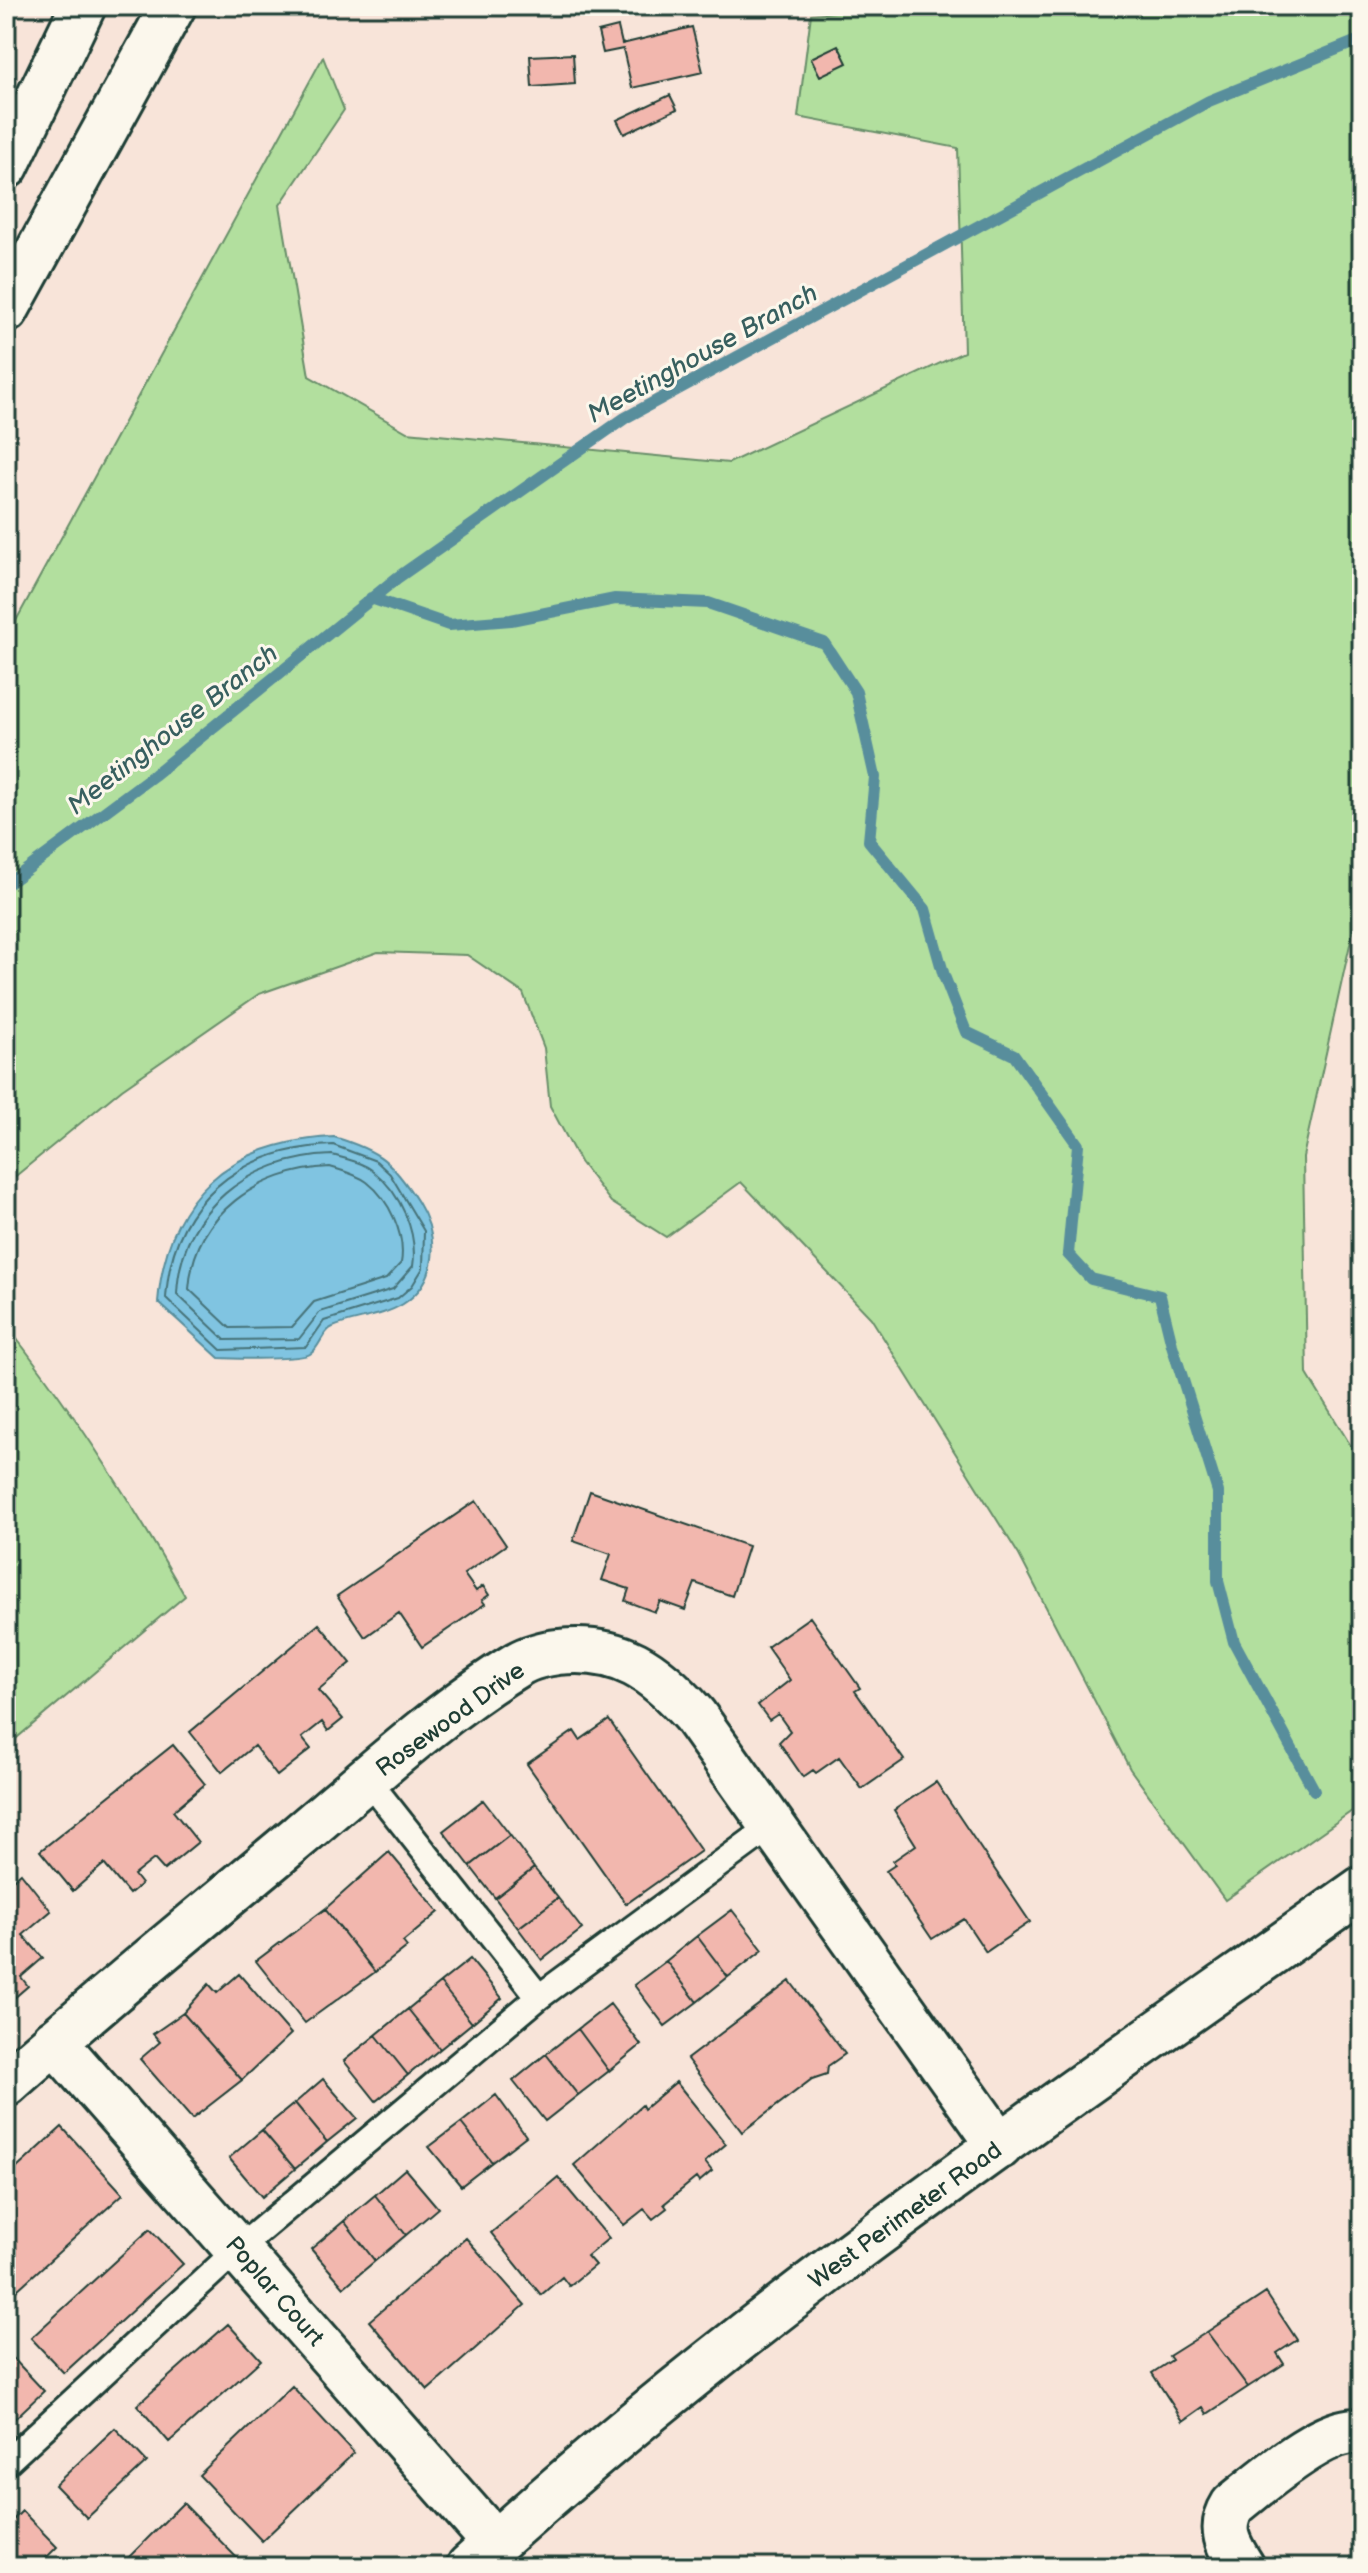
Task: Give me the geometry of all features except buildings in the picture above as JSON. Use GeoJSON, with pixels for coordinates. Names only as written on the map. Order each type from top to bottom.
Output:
{"type":"FeatureCollection","features":[{"type":"Feature","properties":{"kind":"main road"},"geometry":{"type":"LineString","coordinates":[[6,166],[83,6]]}},
{"type":"Feature","properties":{"kind":"main road"},"geometry":{"type":"LineString","coordinates":[[6,310],[173,6]]}},
{"type":"Feature","properties":{"kind":"main road","name":"Rosewood Drive"},"geometry":{"type":"LineString","coordinates":[[6,2084],[367,1779],[521,1662],[556,1652],[589,1651],[625,1660],[662,1680],[694,1715],[1000,2146]]}},
{"type":"Feature","properties":{"kind":"main road","name":"West Perimeter Road"},"geometry":{"type":"LineString","coordinates":[[482,2555],[696,2373],[1000,2146],[1362,1889]]}},
{"type":"Feature","properties":{"kind":"main road","name":"Poplar Court"},"geometry":{"type":"LineString","coordinates":[[54,2041],[238,2249],[482,2555]]}},
{"type":"Feature","properties":{"kind":"main road"},"geometry":{"type":"LineString","coordinates":[[1242,2567],[1225,2536],[1227,2515],[1233,2505],[1329,2436],[1351,2430],[1362,2432]]}},
{"type":"Feature","properties":{"kind":"lane"},"geometry":{"type":"LineString","coordinates":[[367,1779],[539,1997]]}},
{"type":"Feature","properties":{"kind":"lane"},"geometry":{"type":"LineString","coordinates":[[6,2463],[238,2249],[539,1997],[773,1825]]}},
{"type":"Feature","properties":{"kind":"green space"},"geometry":{"type":"Polygon","coordinates":[[[910,6],[1362,6],[1362,890],[1303,1157],[1307,1374],[1362,1464],[1362,1804],[1225,1900],[1130,1769],[1019,1555],[871,1318],[741,1182],[666,1237],[611,1202],[580,1162],[550,1106],[544,1048],[523,993],[467,955],[378,952],[259,994],[122,1089],[6,1184],[6,639],[323,57],[344,110],[280,205],[309,376],[407,432],[729,463],[964,352],[958,148],[798,117],[811,14],[910,6]]]}},
{"type":"Feature","properties":{"kind":"green space"},"geometry":{"type":"Polygon","coordinates":[[[6,1325],[101,1457],[185,1596],[6,1747],[6,1325]]]}},
{"type":"Feature","properties":{"kind":"water"},"geometry":{"type":"Polygon","coordinates":[[[334,1137],[363,1147],[384,1159],[418,1202],[430,1229],[432,1243],[430,1270],[424,1283],[415,1294],[395,1308],[329,1329],[310,1354],[281,1358],[219,1358],[158,1302],[164,1265],[175,1232],[190,1205],[210,1182],[235,1163],[263,1150],[297,1141],[334,1137]]]}},
{"type":"Feature","properties":{"kind":"waterway","name":"Meetinghouse Branch"},"geometry":{"type":"LineString","coordinates":[[6,885],[154,775],[397,578],[625,418],[1209,101],[1362,39]]}},
{"type":"Feature","properties":{"kind":"waterway"},"geometry":{"type":"LineString","coordinates":[[371,598],[449,625],[511,620],[615,599],[708,603],[824,643],[856,692],[875,777],[869,841],[925,909],[944,976],[966,1032],[1014,1055],[1078,1145],[1068,1254],[1091,1279],[1160,1296],[1218,1492],[1218,1581],[1234,1642],[1314,1790]]}}]}
